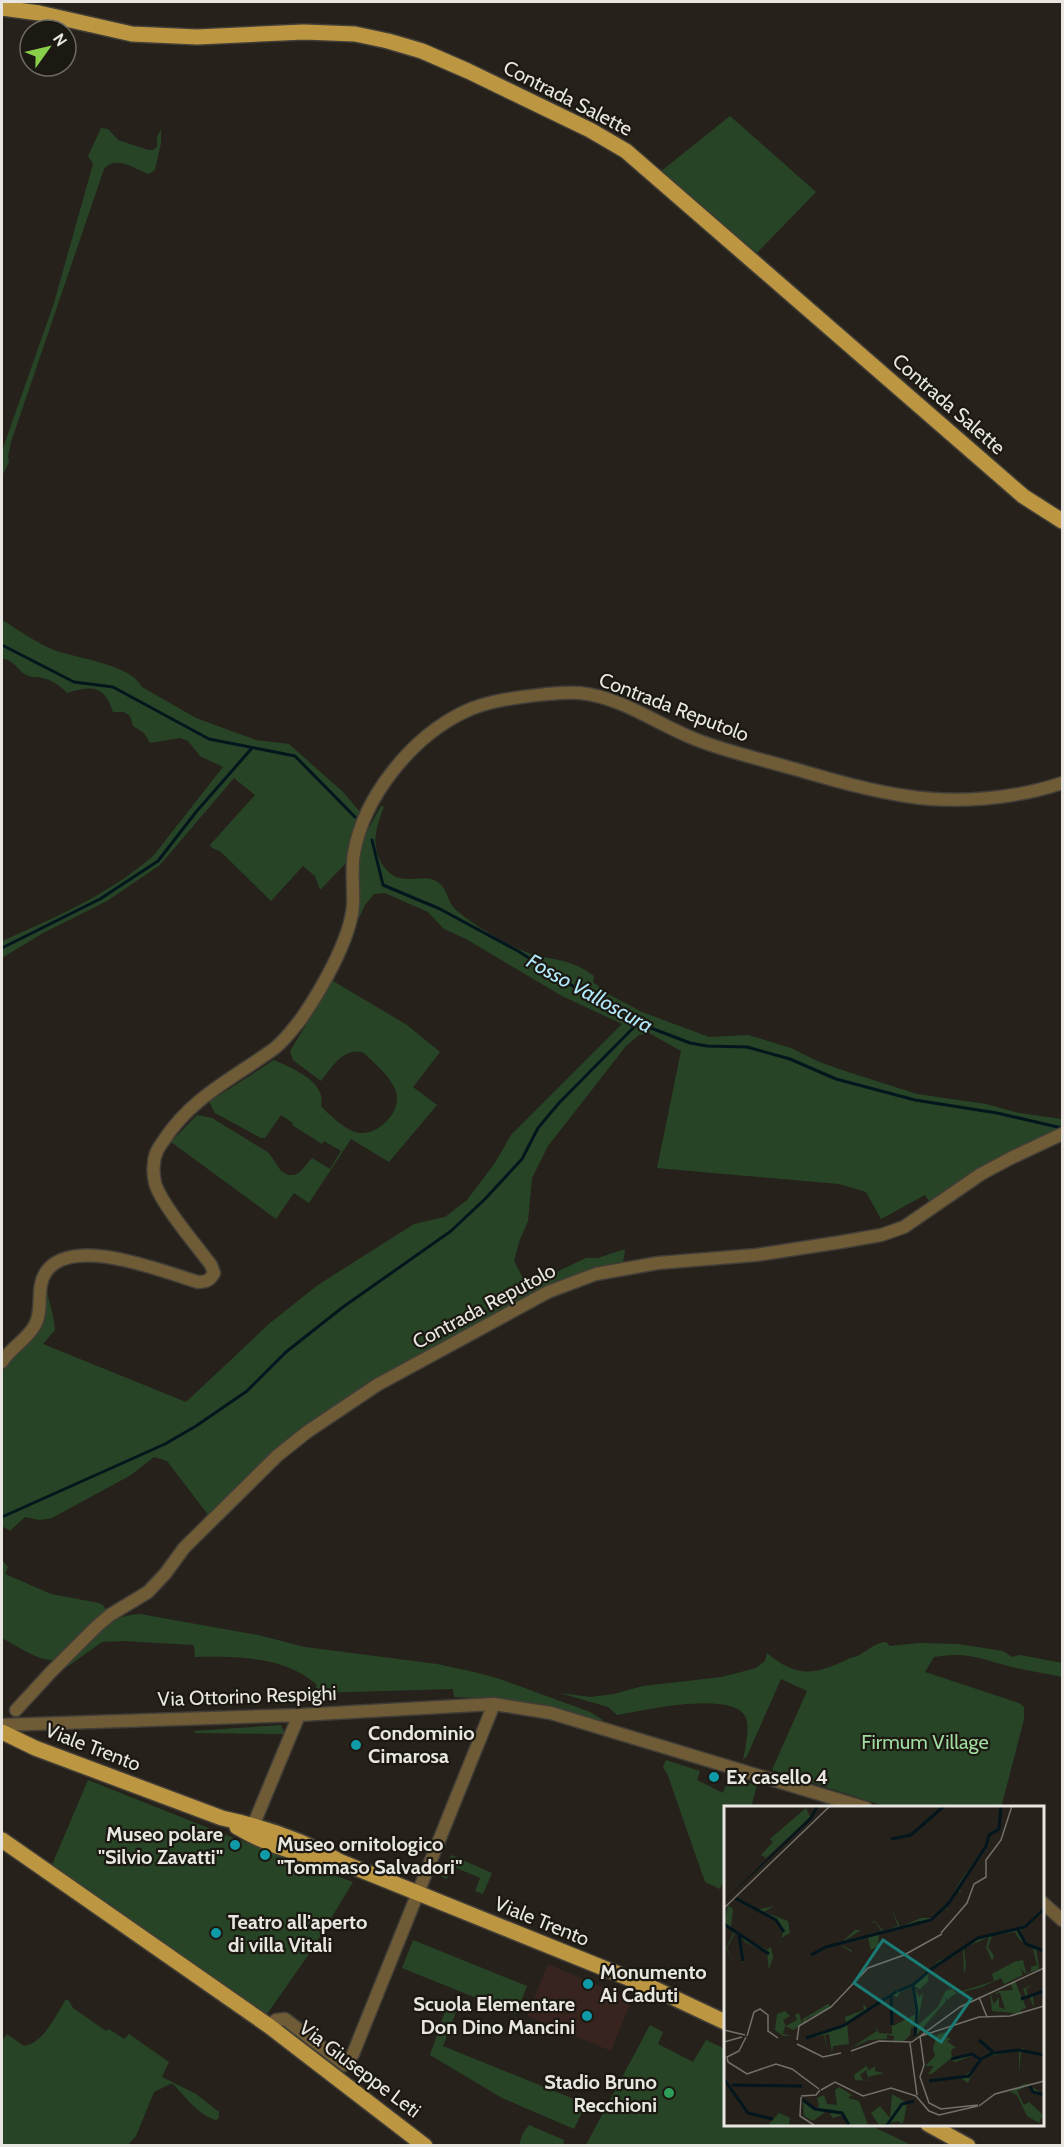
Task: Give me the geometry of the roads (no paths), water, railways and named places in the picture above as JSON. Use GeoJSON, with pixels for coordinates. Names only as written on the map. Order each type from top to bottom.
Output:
{"type":"FeatureCollection","features":[{"type":"Feature","properties":{"kind":"main road","name":"Contrada Salette"},"geometry":{"type":"LineString","coordinates":[[2,8],[39,13],[132,34],[197,37],[304,32],[355,34],[388,41],[432,55],[590,129],[626,151],[990,469],[1023,496],[1062,521]]}},
{"type":"Feature","properties":{"kind":"main road","name":"Viale Trento"},"geometry":{"type":"LineString","coordinates":[[2,1734],[18,1733],[251,1829],[308,1857],[342,1862],[653,1988],[724,2022]]}},
{"type":"Feature","properties":{"kind":"main road","name":"Via Giuseppe Leti"},"geometry":{"type":"LineString","coordinates":[[2,1840],[269,2026],[425,2145]]}},
{"type":"Feature","properties":{"kind":"main road"},"geometry":{"type":"LineString","coordinates":[[932,2126],[968,2145]]}},
{"type":"Feature","properties":{"kind":"street","name":"Contrada Reputolo"},"geometry":{"type":"LineString","coordinates":[[2,1362],[36,1324],[40,1287],[45,1274],[63,1259],[79,1255],[100,1256],[198,1282],[211,1279],[214,1273],[211,1265],[155,1184],[154,1163],[157,1150],[172,1127],[193,1104],[276,1047],[290,1034],[304,1014],[347,934],[352,908],[354,854],[363,821],[383,782],[412,750],[440,726],[465,711],[491,702],[579,692],[602,697],[629,707],[700,741],[807,772],[906,796],[947,800],[1000,796],[1042,790],[1062,783]]}},
{"type":"Feature","properties":{"kind":"street","name":"Contrada Reputolo"},"geometry":{"type":"LineString","coordinates":[[2,1719],[16,1710],[96,1627],[148,1592],[184,1548],[277,1456],[307,1432],[377,1385],[548,1292],[596,1274],[658,1263],[756,1255],[881,1235],[904,1227],[981,1174],[1062,1134]]}},
{"type":"Feature","properties":{"kind":"street"},"geometry":{"type":"LineString","coordinates":[[269,2026],[280,2018],[285,2019],[345,2065],[353,2054],[494,1704]]}},
{"type":"Feature","properties":{"kind":"street","name":"Via Ottorino Respighi"},"geometry":{"type":"LineString","coordinates":[[2,1725],[18,1733],[40,1723],[300,1715],[494,1704],[551,1713],[860,1806]]}},
{"type":"Feature","properties":{"kind":"street"},"geometry":{"type":"LineString","coordinates":[[16,1710],[18,1733]]}},
{"type":"Feature","properties":{"kind":"street"},"geometry":{"type":"LineString","coordinates":[[251,1829],[300,1715]]}},
{"type":"Feature","properties":{"kind":"street"},"geometry":{"type":"LineString","coordinates":[[1043,1904],[1062,1920]]}},
{"type":"Feature","properties":{"kind":"waterway","name":"Fosso Valloscura"},"geometry":{"type":"LineString","coordinates":[[2,645],[74,682],[113,687],[209,739],[295,756],[355,817]]}},
{"type":"Feature","properties":{"kind":"waterway"},"geometry":{"type":"LineString","coordinates":[[2,948],[100,899],[158,861],[196,812],[252,748]]}},
{"type":"Feature","properties":{"kind":"waterway","name":"Fosso Valloscura"},"geometry":{"type":"LineString","coordinates":[[372,840],[383,885],[440,909],[518,951],[607,1008],[638,1023],[690,1043],[707,1046],[747,1047],[790,1059],[836,1079],[915,1100],[997,1113],[1062,1128]]}},
{"type":"Feature","properties":{"kind":"waterway"},"geometry":{"type":"LineString","coordinates":[[2,1517],[165,1444],[247,1391],[286,1352],[343,1307],[451,1231],[522,1159],[538,1128],[559,1103],[638,1023]]}},
{"type":"Feature","properties":{"kind":"place","name":"Condominio Cimarosa"},"geometry":{"type":"Point","coordinates":[356,1745]}},
{"type":"Feature","properties":{"kind":"place","name":"Ex casello 4"},"geometry":{"type":"Point","coordinates":[714,1777]}},
{"type":"Feature","properties":{"kind":"place","name":"Museo polare \"Silvio Zavatti\""},"geometry":{"type":"Point","coordinates":[235,1845]}},
{"type":"Feature","properties":{"kind":"place","name":"Museo ornitologico \"Tommaso Salvadori\""},"geometry":{"type":"Point","coordinates":[265,1855]}},
{"type":"Feature","properties":{"kind":"place","name":"Teatro all'aperto di villa Vitali"},"geometry":{"type":"Point","coordinates":[216,1933]}},
{"type":"Feature","properties":{"kind":"place","name":"Monumento Ai Caduti"},"geometry":{"type":"Point","coordinates":[588,1984]}},
{"type":"Feature","properties":{"kind":"place","name":"Scuola Elementare Don Dino Mancini"},"geometry":{"type":"Point","coordinates":[587,2016]}},
{"type":"Feature","properties":{"kind":"place","name":"Stadio Bruno Recchioni"},"geometry":{"type":"Point","coordinates":[669,2093]}},
{"type":"Feature","properties":{"kind":"park label","name":"Firmum Village"},"geometry":{"type":"Point","coordinates":[925,1742]}}]}
